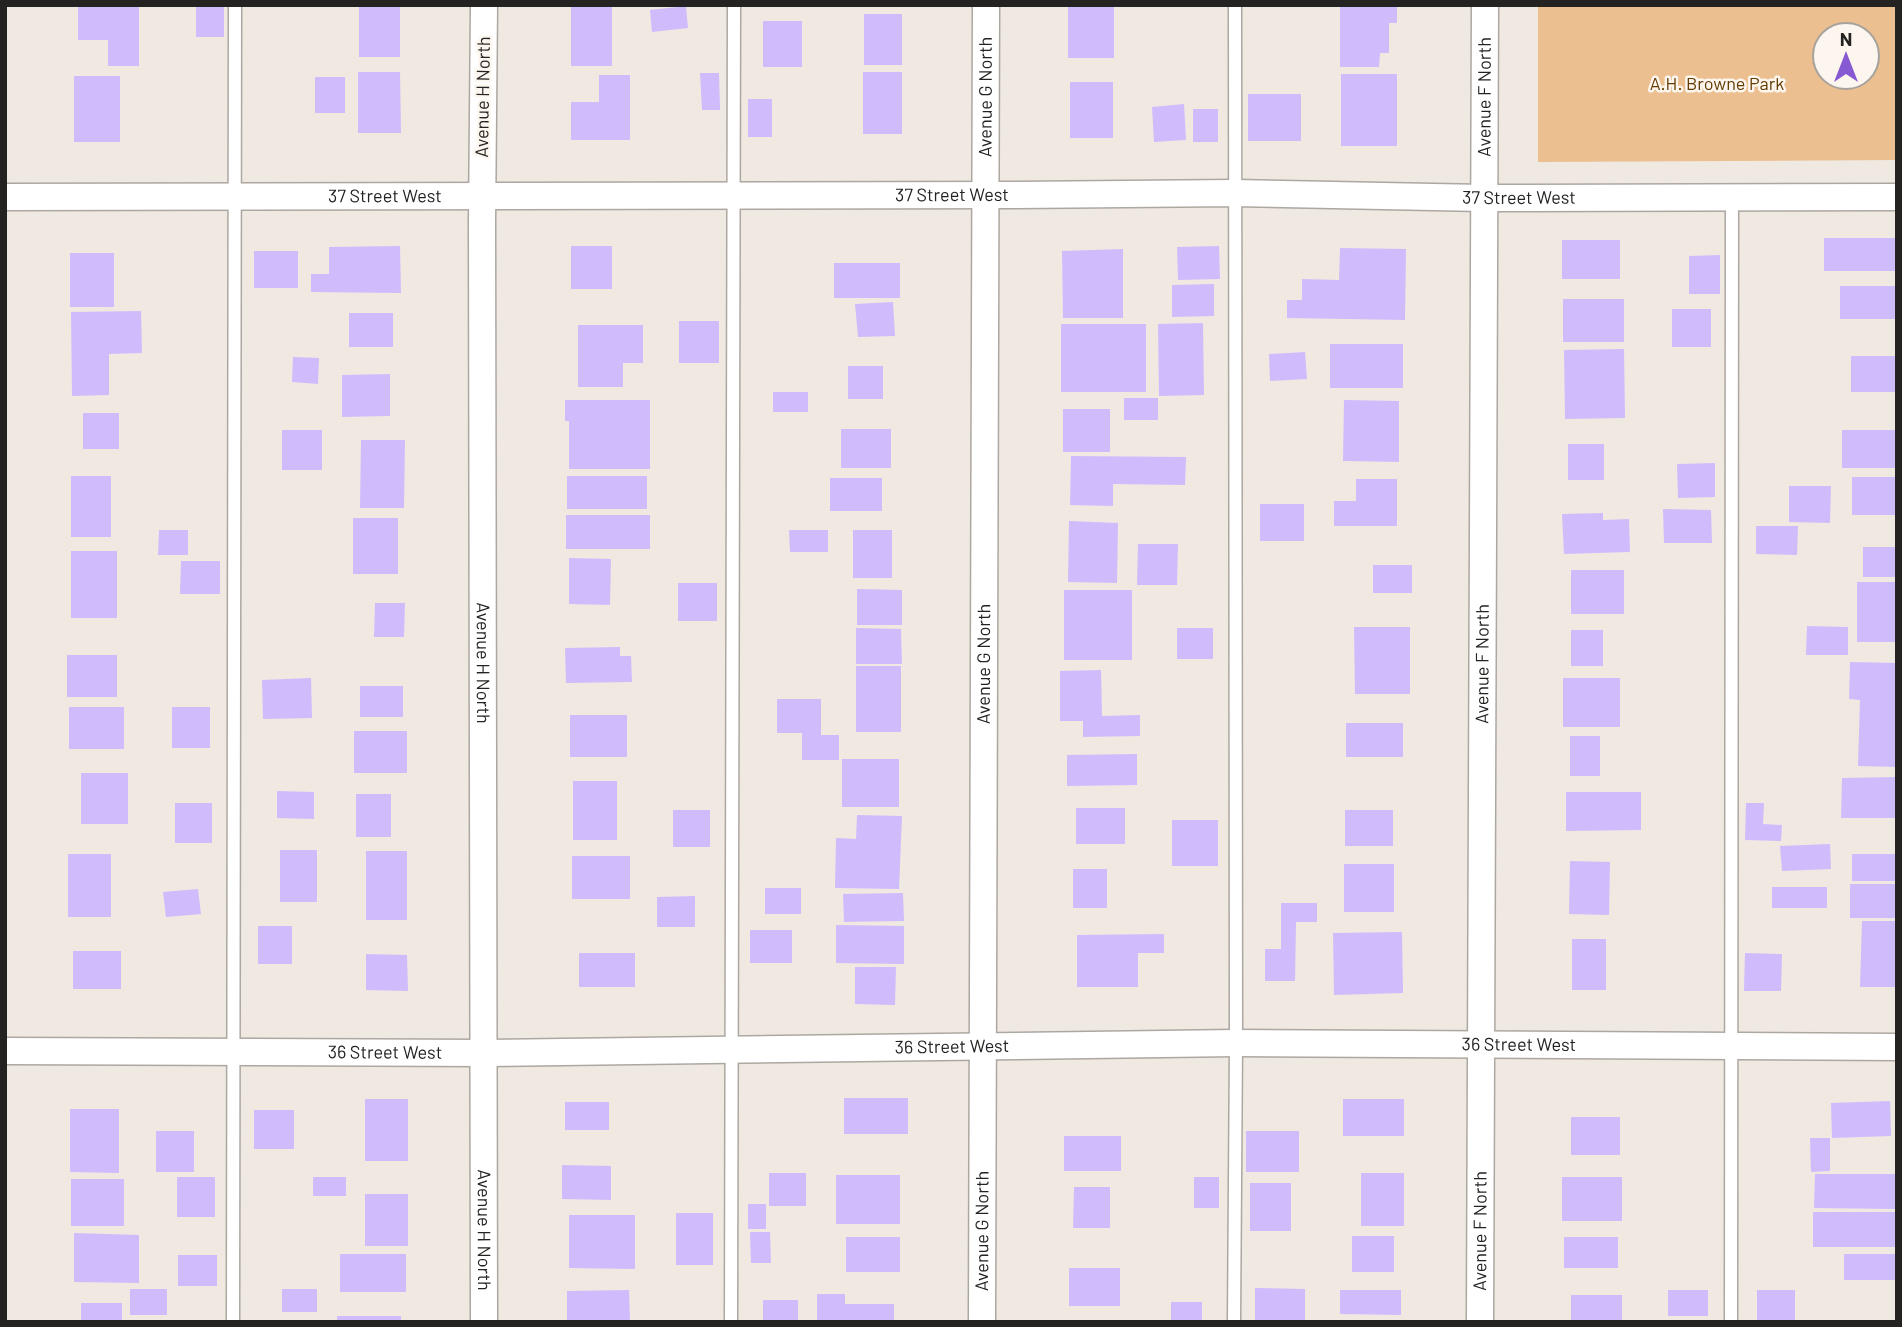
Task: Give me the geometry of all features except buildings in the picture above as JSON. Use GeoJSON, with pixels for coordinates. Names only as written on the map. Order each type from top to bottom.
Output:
{"type":"FeatureCollection","features":[{"type":"Feature","properties":{"kind":"street","name":"Avenue H North"},"geometry":{"type":"LineString","coordinates":[[484,5],[484,1322]]}},
{"type":"Feature","properties":{"kind":"street","name":"Avenue G North"},"geometry":{"type":"LineString","coordinates":[[982,1322],[986,5]]}},
{"type":"Feature","properties":{"kind":"street","name":"Avenue F North"},"geometry":{"type":"LineString","coordinates":[[1480,1322],[1485,5]]}},
{"type":"Feature","properties":{"kind":"street","name":"37 Street West"},"geometry":{"type":"LineString","coordinates":[[5,197],[1236,193],[1483,198],[1897,197]]}},
{"type":"Feature","properties":{"kind":"street","name":"36 Street West"},"geometry":{"type":"LineString","coordinates":[[5,1051],[484,1053],[1236,1043],[1897,1046]]}},
{"type":"Feature","properties":{"kind":"lane"},"geometry":{"type":"LineString","coordinates":[[233,1322],[235,5]]}},
{"type":"Feature","properties":{"kind":"lane"},"geometry":{"type":"LineString","coordinates":[[732,1322],[733,5]]}},
{"type":"Feature","properties":{"kind":"lane"},"geometry":{"type":"LineString","coordinates":[[1234,1322],[1235,5]]}},
{"type":"Feature","properties":{"kind":"lane"},"geometry":{"type":"LineString","coordinates":[[1731,1322],[1732,197]]}},
{"type":"Feature","properties":{"kind":"green space","name":"A.H. Browne Park"},"geometry":{"type":"Polygon","coordinates":[[[1538,5],[1897,5],[1897,160],[1538,162],[1538,5]]]}}]}
